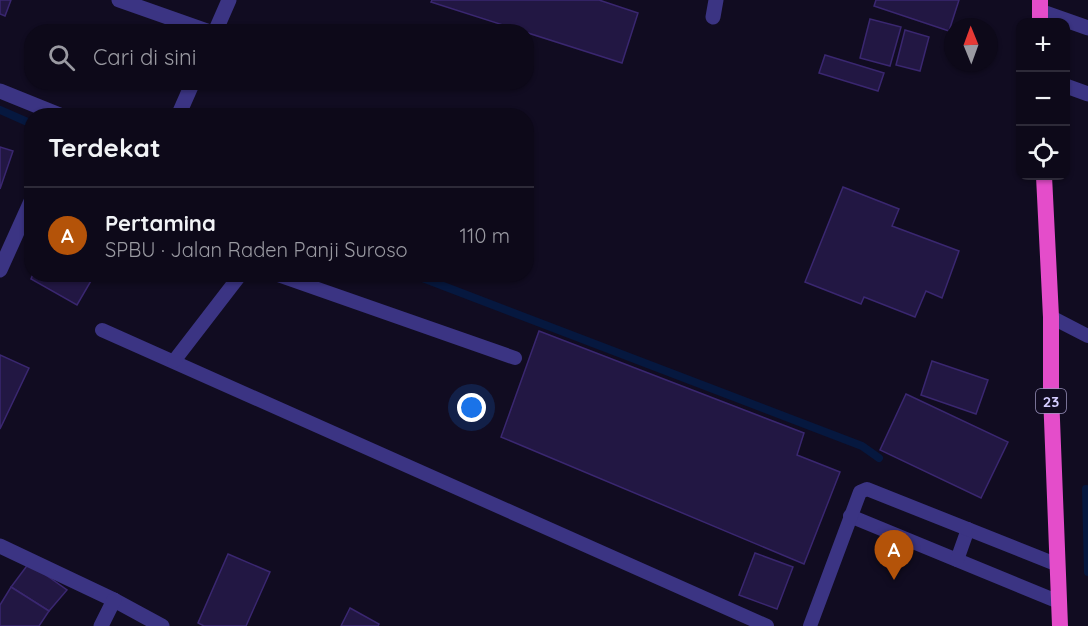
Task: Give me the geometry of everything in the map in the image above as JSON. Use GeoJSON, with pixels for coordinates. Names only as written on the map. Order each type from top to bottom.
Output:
{"type":"FeatureCollection","features":[{"type":"Feature","properties":{"kind":"highway","name":"23"},"geometry":{"type":"LineString","coordinates":[[1044,180],[1051,317],[1051,394],[1060,626]]}},
{"type":"Feature","properties":{"kind":"street"},"geometry":{"type":"LineString","coordinates":[[119,0],[187,24]]}},
{"type":"Feature","properties":{"kind":"street"},"geometry":{"type":"LineString","coordinates":[[218,24],[229,0]]}},
{"type":"Feature","properties":{"kind":"street"},"geometry":{"type":"LineString","coordinates":[[713,17],[716,0]]}},
{"type":"Feature","properties":{"kind":"street"},"geometry":{"type":"LineString","coordinates":[[1040,11],[1088,28]]}},
{"type":"Feature","properties":{"kind":"street"},"geometry":{"type":"LineString","coordinates":[[1070,88],[1088,94]]}},
{"type":"Feature","properties":{"kind":"street"},"geometry":{"type":"LineString","coordinates":[[182,108],[189,90]]}},
{"type":"Feature","properties":{"kind":"street"},"geometry":{"type":"LineString","coordinates":[[0,91],[42,108]]}},
{"type":"Feature","properties":{"kind":"street"},"geometry":{"type":"LineString","coordinates":[[0,270],[24,217]]}},
{"type":"Feature","properties":{"kind":"street"},"geometry":{"type":"LineString","coordinates":[[0,546],[114,600],[162,626]]}},
{"type":"Feature","properties":{"kind":"street"},"geometry":{"type":"LineString","coordinates":[[101,626],[114,600]]}},
{"type":"Feature","properties":{"kind":"lane"},"geometry":{"type":"LineString","coordinates":[[174,362],[235,282]]}},
{"type":"Feature","properties":{"kind":"lane"},"geometry":{"type":"LineString","coordinates":[[298,282],[515,358]]}},
{"type":"Feature","properties":{"kind":"lane"},"geometry":{"type":"LineString","coordinates":[[1051,317],[1088,336]]}},
{"type":"Feature","properties":{"kind":"lane"},"geometry":{"type":"LineString","coordinates":[[102,330],[767,626]]}},
{"type":"Feature","properties":{"kind":"lane"},"geometry":{"type":"LineString","coordinates":[[810,626],[850,516],[860,492],[867,489],[1058,565]]}},
{"type":"Feature","properties":{"kind":"lane"},"geometry":{"type":"LineString","coordinates":[[850,516],[1059,602]]}},
{"type":"Feature","properties":{"kind":"lane"},"geometry":{"type":"LineString","coordinates":[[957,560],[968,530]]}},
{"type":"Feature","properties":{"kind":"building"},"geometry":{"type":"Polygon","coordinates":[[[0,0],[11,0],[5,16],[0,14],[0,0]]]}},
{"type":"Feature","properties":{"kind":"building"},"geometry":{"type":"Polygon","coordinates":[[[432,0],[599,0],[638,13],[622,63],[534,35],[534,24],[500,24],[431,2],[432,0]]]}},
{"type":"Feature","properties":{"kind":"building"},"geometry":{"type":"Polygon","coordinates":[[[876,0],[959,0],[953,18],[944,18],[944,29],[874,6],[876,0]]]}},
{"type":"Feature","properties":{"kind":"building"},"geometry":{"type":"Polygon","coordinates":[[[870,19],[901,27],[890,66],[860,58],[870,19]]]}},
{"type":"Feature","properties":{"kind":"building"},"geometry":{"type":"Polygon","coordinates":[[[905,30],[929,37],[920,71],[896,65],[905,30]]]}},
{"type":"Feature","properties":{"kind":"building"},"geometry":{"type":"Polygon","coordinates":[[[825,55],[884,73],[878,91],[819,73],[825,55]]]}},
{"type":"Feature","properties":{"kind":"building"},"geometry":{"type":"Polygon","coordinates":[[[0,147],[13,151],[0,189],[0,147]]]}},
{"type":"Feature","properties":{"kind":"building"},"geometry":{"type":"Polygon","coordinates":[[[843,187],[899,209],[892,226],[959,251],[942,298],[926,291],[915,317],[864,297],[861,304],[805,282],[843,187]]]}},
{"type":"Feature","properties":{"kind":"building"},"geometry":{"type":"Polygon","coordinates":[[[36,282],[90,282],[77,305],[36,282]]]}},
{"type":"Feature","properties":{"kind":"building"},"geometry":{"type":"Polygon","coordinates":[[[539,331],[804,433],[797,455],[840,472],[804,564],[501,437],[539,331]]]}},
{"type":"Feature","properties":{"kind":"building"},"geometry":{"type":"Polygon","coordinates":[[[0,355],[29,368],[0,429],[0,355]]]}},
{"type":"Feature","properties":{"kind":"building"},"geometry":{"type":"Polygon","coordinates":[[[932,361],[988,380],[976,414],[921,395],[932,361]]]}},
{"type":"Feature","properties":{"kind":"building"},"geometry":{"type":"Polygon","coordinates":[[[906,394],[1008,442],[981,498],[880,450],[906,394]]]}},
{"type":"Feature","properties":{"kind":"building"},"geometry":{"type":"Polygon","coordinates":[[[755,553],[793,567],[777,609],[739,595],[755,553]]]}},
{"type":"Feature","properties":{"kind":"building"},"geometry":{"type":"Polygon","coordinates":[[[228,554],[270,572],[246,626],[204,626],[198,623],[228,554]]]}},
{"type":"Feature","properties":{"kind":"building"},"geometry":{"type":"Polygon","coordinates":[[[29,563],[67,590],[49,611],[11,587],[29,563]]]}},
{"type":"Feature","properties":{"kind":"building"},"geometry":{"type":"Polygon","coordinates":[[[11,587],[49,611],[39,626],[0,626],[0,605],[11,587]]]}},
{"type":"Feature","properties":{"kind":"building"},"geometry":{"type":"Polygon","coordinates":[[[350,608],[379,624],[378,626],[341,626],[350,608]]]}},
{"type":"Feature","properties":{"kind":"waterway"},"geometry":{"type":"LineString","coordinates":[[0,110],[24,120]]}},
{"type":"Feature","properties":{"kind":"waterway"},"geometry":{"type":"LineString","coordinates":[[433,282],[862,446],[879,458]]}},
{"type":"Feature","properties":{"kind":"waterway"},"geometry":{"type":"LineString","coordinates":[[1086,489],[1088,572]]}},
{"type":"Feature","properties":{"kind":"place","name":"Pertamina"},"geometry":{"type":"Point","coordinates":[894,580]}}]}
